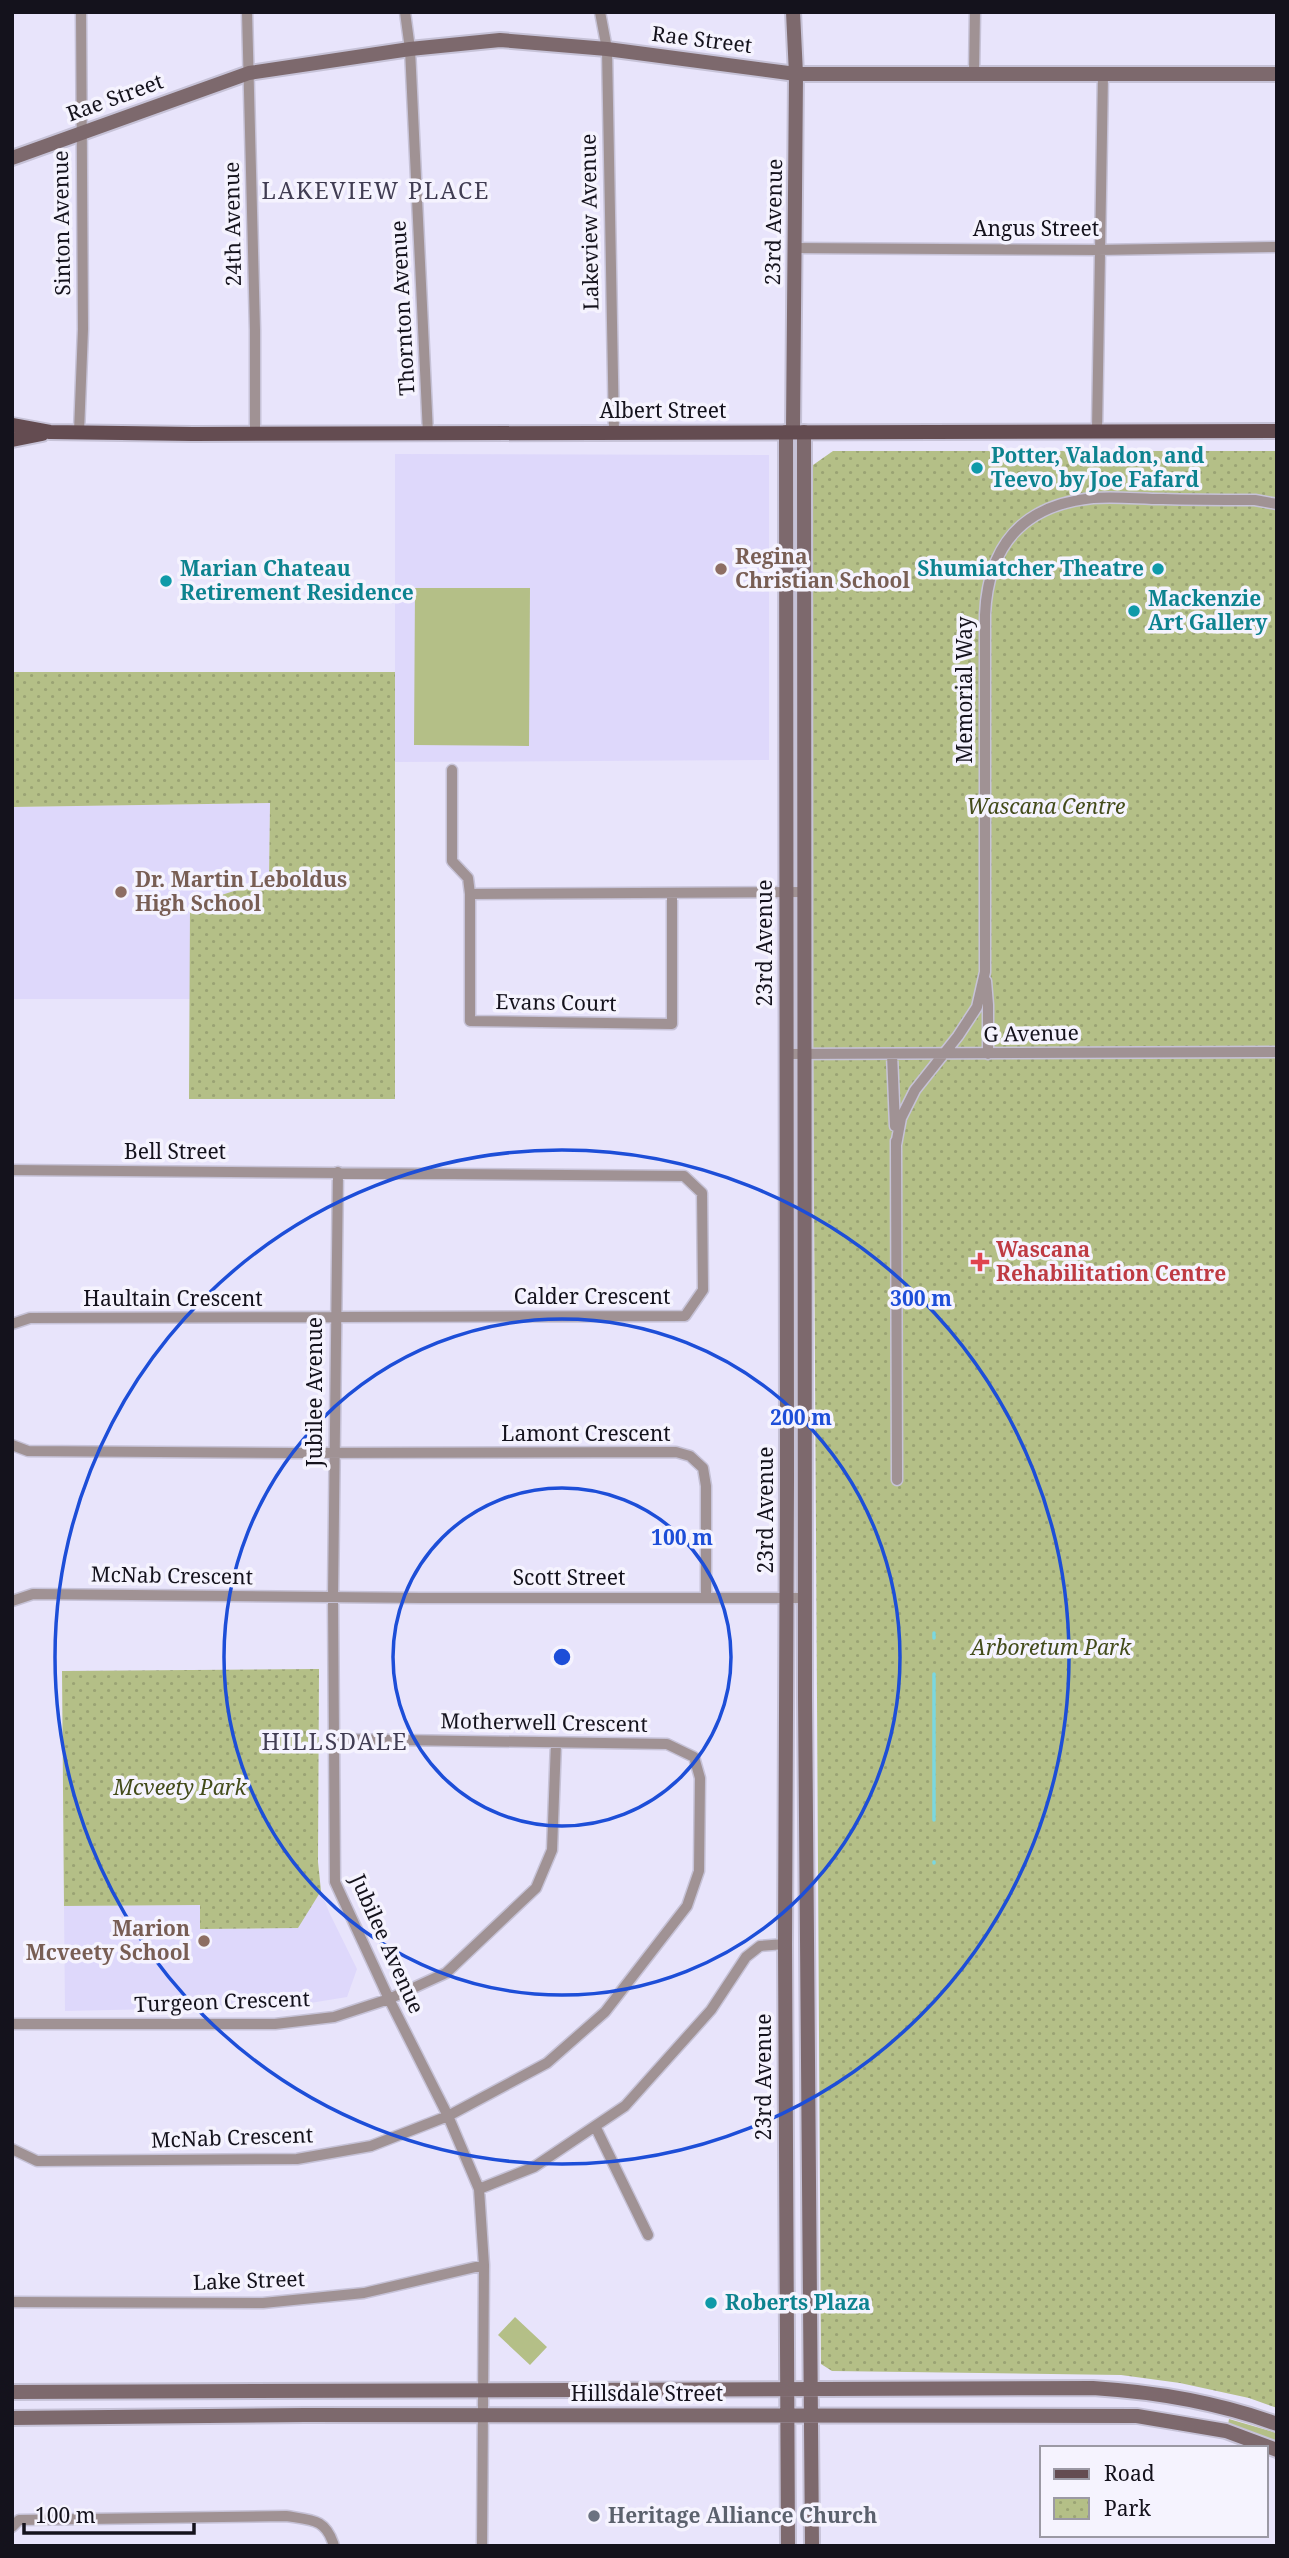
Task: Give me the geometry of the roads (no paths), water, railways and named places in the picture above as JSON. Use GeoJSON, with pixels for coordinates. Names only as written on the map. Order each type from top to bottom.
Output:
{"type":"FeatureCollection","features":[{"type":"Feature","properties":{"kind":"main road","name":"Albert Street"},"geometry":{"type":"LineString","coordinates":[[12,425],[50,432],[254,434],[1277,431]]}},
{"type":"Feature","properties":{"kind":"main road","name":"Albert Street"},"geometry":{"type":"LineString","coordinates":[[12,440],[50,432]]}},
{"type":"Feature","properties":{"kind":"street","name":"Sinton Avenue"},"geometry":{"type":"LineString","coordinates":[[79,432],[83,329],[81,12]]}},
{"type":"Feature","properties":{"kind":"street","name":"24th Avenue"},"geometry":{"type":"LineString","coordinates":[[247,12],[256,330],[254,434]]}},
{"type":"Feature","properties":{"kind":"street","name":"Thornton Avenue"},"geometry":{"type":"LineString","coordinates":[[405,12],[410,49],[428,434]]}},
{"type":"Feature","properties":{"kind":"street","name":"Lakeview Avenue"},"geometry":{"type":"LineString","coordinates":[[600,12],[607,49],[614,432]]}},
{"type":"Feature","properties":{"kind":"street","name":"23rd Avenue"},"geometry":{"type":"LineString","coordinates":[[788,2546],[785,1944],[786,892],[794,432],[796,74],[793,12]]}},
{"type":"Feature","properties":{"kind":"street"},"geometry":{"type":"LineString","coordinates":[[974,74],[975,12]]}},
{"type":"Feature","properties":{"kind":"street","name":"Rae Street"},"geometry":{"type":"LineString","coordinates":[[12,158],[249,74],[410,49],[500,40],[607,49],[796,74],[1277,74]]}},
{"type":"Feature","properties":{"kind":"street"},"geometry":{"type":"LineString","coordinates":[[1097,431],[1103,74]]}},
{"type":"Feature","properties":{"kind":"street","name":"Angus Street"},"geometry":{"type":"LineString","coordinates":[[794,248],[1098,250],[1277,247]]}},
{"type":"Feature","properties":{"kind":"street","name":"23rd Avenue"},"geometry":{"type":"LineString","coordinates":[[794,432],[804,892],[805,1598],[812,2546]]}},
{"type":"Feature","properties":{"kind":"street","name":"Memorial Way"},"geometry":{"type":"LineString","coordinates":[[896,1145],[901,1118],[915,1090],[977,1007],[985,972],[985,615],[988,581],[1002,547],[1025,522],[1040,512],[1083,499],[1255,500],[1277,503]]}},
{"type":"Feature","properties":{"kind":"street"},"geometry":{"type":"LineString","coordinates":[[452,770],[452,861],[468,878],[470,894],[804,892]]}},
{"type":"Feature","properties":{"kind":"street","name":"Evans Court"},"geometry":{"type":"LineString","coordinates":[[470,894],[470,1021],[672,1024],[672,893]]}},
{"type":"Feature","properties":{"kind":"street"},"geometry":{"type":"LineString","coordinates":[[985,972],[988,1054]]}},
{"type":"Feature","properties":{"kind":"street","name":"G Avenue"},"geometry":{"type":"LineString","coordinates":[[786,1054],[1277,1052]]}},
{"type":"Feature","properties":{"kind":"street","name":"Memorial Way"},"geometry":{"type":"LineString","coordinates":[[892,1054],[896,1145],[897,1480]]}},
{"type":"Feature","properties":{"kind":"street","name":"Bell Street"},"geometry":{"type":"LineString","coordinates":[[12,1170],[338,1172]]}},
{"type":"Feature","properties":{"kind":"street","name":"Jubilee Avenue"},"geometry":{"type":"LineString","coordinates":[[338,1172],[333,1597],[335,1882],[388,1999],[448,2116],[479,2189],[484,2265],[482,2546]]}},
{"type":"Feature","properties":{"kind":"street","name":"Calder Crescent"},"geometry":{"type":"LineString","coordinates":[[335,1318],[685,1315],[703,1290],[702,1193],[684,1176],[338,1172]]}},
{"type":"Feature","properties":{"kind":"street","name":"Haultain Crescent"},"geometry":{"type":"LineString","coordinates":[[12,1324],[30,1318],[335,1318]]}},
{"type":"Feature","properties":{"kind":"street"},"geometry":{"type":"LineString","coordinates":[[12,1445],[28,1451],[334,1453]]}},
{"type":"Feature","properties":{"kind":"street","name":"Lamont Crescent"},"geometry":{"type":"LineString","coordinates":[[334,1453],[676,1452],[690,1456],[702,1468],[706,1486],[706,1597]]}},
{"type":"Feature","properties":{"kind":"street","name":"McNab Crescent"},"geometry":{"type":"LineString","coordinates":[[12,1601],[33,1594],[333,1597]]}},
{"type":"Feature","properties":{"kind":"street","name":"Scott Street"},"geometry":{"type":"LineString","coordinates":[[333,1597],[805,1598]]}},
{"type":"Feature","properties":{"kind":"street","name":"Motherwell Crescent"},"geometry":{"type":"LineString","coordinates":[[335,1739],[667,1744],[694,1757],[699,1778],[699,1871],[687,1906],[605,2012],[547,2063],[448,2116]]}},
{"type":"Feature","properties":{"kind":"street","name":"Turgeon Crescent"},"geometry":{"type":"LineString","coordinates":[[12,2024],[275,2024],[334,2017],[388,1999],[446,1973],[536,1888],[552,1850],[556,1743]]}},
{"type":"Feature","properties":{"kind":"street"},"geometry":{"type":"LineString","coordinates":[[479,2189],[534,2167],[625,2106],[711,2010],[746,1958],[760,1947],[785,1944]]}},
{"type":"Feature","properties":{"kind":"street","name":"McNab Crescent"},"geometry":{"type":"LineString","coordinates":[[12,2149],[37,2161],[297,2159],[371,2146],[448,2116]]}},
{"type":"Feature","properties":{"kind":"street"},"geometry":{"type":"LineString","coordinates":[[595,2126],[648,2235]]}},
{"type":"Feature","properties":{"kind":"street","name":"Lake Street"},"geometry":{"type":"LineString","coordinates":[[12,2302],[263,2303],[364,2293],[484,2265]]}},
{"type":"Feature","properties":{"kind":"street","name":"Hillsdale Street"},"geometry":{"type":"LineString","coordinates":[[12,2392],[1093,2388],[1133,2390],[1214,2404],[1277,2424]]}},
{"type":"Feature","properties":{"kind":"street","name":"Hillsdale Street"},"geometry":{"type":"LineString","coordinates":[[12,2418],[305,2415],[1137,2416],[1226,2431],[1266,2446]]}},
{"type":"Feature","properties":{"kind":"street"},"geometry":{"type":"LineString","coordinates":[[12,2527],[19,2520],[286,2516],[318,2521],[330,2532],[334,2546]]}},
{"type":"Feature","properties":{"kind":"waterway"},"geometry":{"type":"LineString","coordinates":[[934,1633],[934,1638]]}},
{"type":"Feature","properties":{"kind":"waterway"},"geometry":{"type":"LineString","coordinates":[[934,1674],[934,1820]]}},
{"type":"Feature","properties":{"kind":"place","name":"Potter, Valadon, and Teevo by Joe Fafard"},"geometry":{"type":"Point","coordinates":[977,468]}},
{"type":"Feature","properties":{"kind":"place","name":"Regina Christian School"},"geometry":{"type":"Point","coordinates":[721,569]}},
{"type":"Feature","properties":{"kind":"place","name":"Shumiatcher Theatre"},"geometry":{"type":"Point","coordinates":[1158,569]}},
{"type":"Feature","properties":{"kind":"place","name":"Marian Chateau Retirement Residence"},"geometry":{"type":"Point","coordinates":[166,581]}},
{"type":"Feature","properties":{"kind":"place","name":"Mackenzie Art Gallery"},"geometry":{"type":"Point","coordinates":[1134,611]}},
{"type":"Feature","properties":{"kind":"place","name":"Dr. Martin Leboldus High School"},"geometry":{"type":"Point","coordinates":[121,892]}},
{"type":"Feature","properties":{"kind":"place","name":"Wascana Rehabilitation Centre"},"geometry":{"type":"Point","coordinates":[980,1262]}},
{"type":"Feature","properties":{"kind":"place","name":"Marion Mcveety School"},"geometry":{"type":"Point","coordinates":[204,1941]}},
{"type":"Feature","properties":{"kind":"place","name":"Roberts Plaza"},"geometry":{"type":"Point","coordinates":[711,2303]}},
{"type":"Feature","properties":{"kind":"place","name":"Heritage Alliance Church"},"geometry":{"type":"Point","coordinates":[594,2516]}},
{"type":"Feature","properties":{"kind":"district","name":"LAKEVIEW PLACE"},"geometry":{"type":"Point","coordinates":[376,191]}},
{"type":"Feature","properties":{"kind":"district","name":"HILLSDALE"},"geometry":{"type":"Point","coordinates":[335,1742]}},
{"type":"Feature","properties":{"kind":"park label","name":"Wascana Centre"},"geometry":{"type":"Point","coordinates":[1046,807]}},
{"type":"Feature","properties":{"kind":"park label","name":"Arboretum Park"},"geometry":{"type":"Point","coordinates":[1051,1648]}},
{"type":"Feature","properties":{"kind":"park label","name":"Mcveety Park"},"geometry":{"type":"Point","coordinates":[180,1788]}}]}
